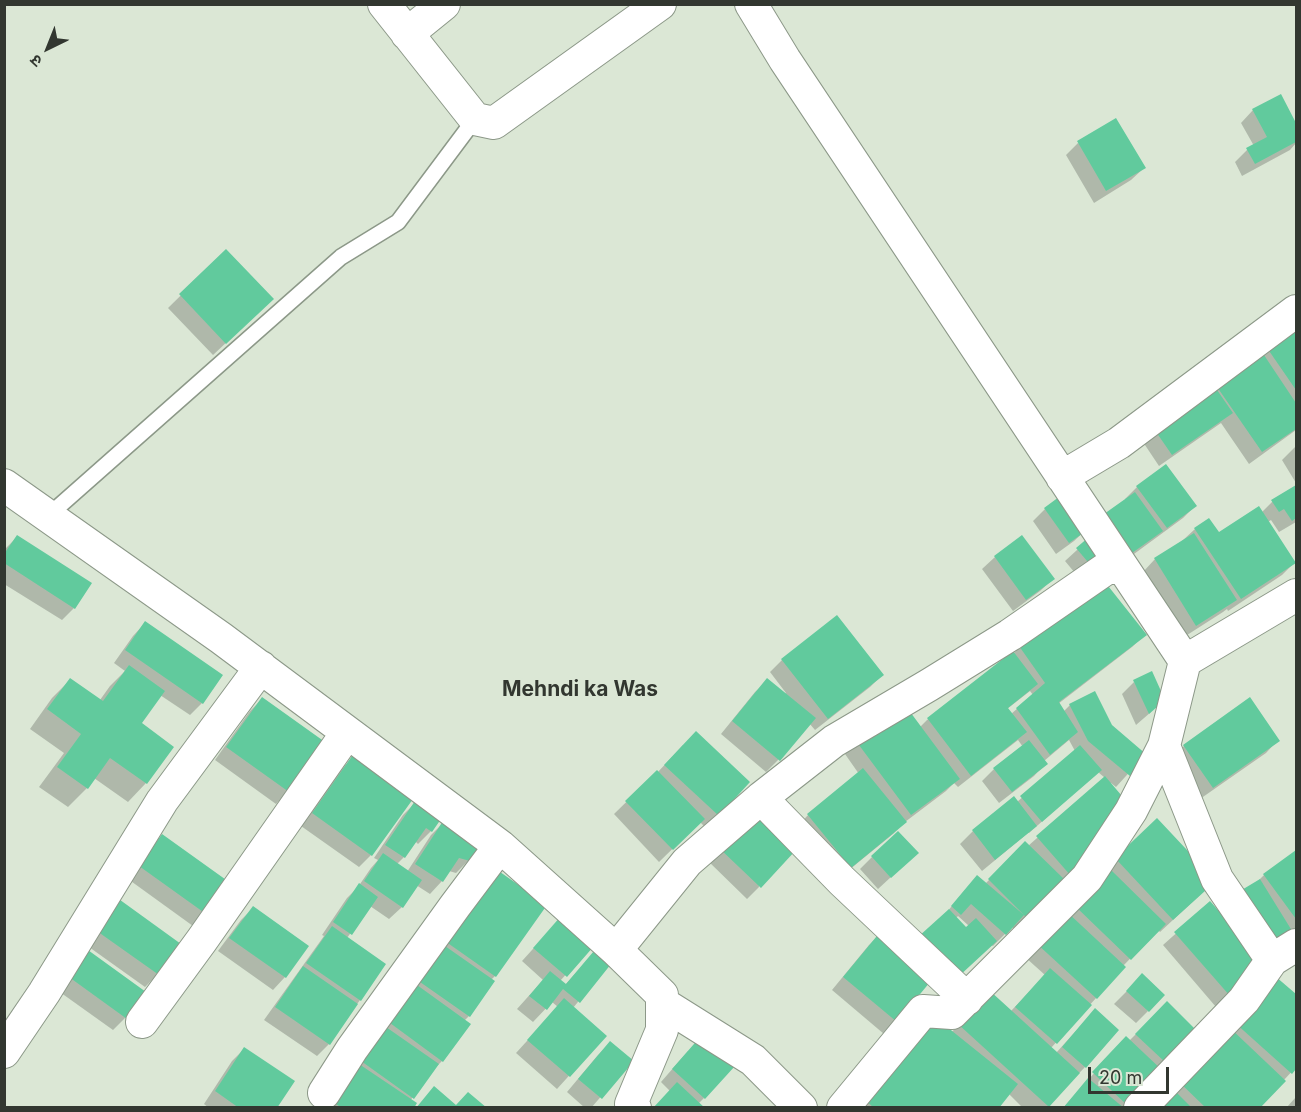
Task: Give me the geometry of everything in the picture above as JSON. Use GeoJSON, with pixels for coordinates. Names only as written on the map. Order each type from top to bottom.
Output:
{"type":"FeatureCollection","features":[{"type":"Feature","properties":{"kind":"street"},"geometry":{"type":"LineString","coordinates":[[384,4],[475,119],[494,123],[660,4]]}},
{"type":"Feature","properties":{"kind":"street"},"geometry":{"type":"LineString","coordinates":[[407,34],[444,4]]}},
{"type":"Feature","properties":{"kind":"street"},"geometry":{"type":"LineString","coordinates":[[750,4],[1185,661]]}},
{"type":"Feature","properties":{"kind":"street"},"geometry":{"type":"LineString","coordinates":[[1062,477],[1119,443],[1296,311]]}},
{"type":"Feature","properties":{"kind":"street"},"geometry":{"type":"LineString","coordinates":[[4,485],[261,667],[500,846],[616,950],[662,995],[662,1030],[631,1104],[635,1107]]}},
{"type":"Feature","properties":{"kind":"street"},"geometry":{"type":"LineString","coordinates":[[616,950],[687,862],[761,798],[834,741],[1010,634],[1107,568],[1123,568]]}},
{"type":"Feature","properties":{"kind":"street"},"geometry":{"type":"LineString","coordinates":[[843,1107],[923,1011],[952,1013],[1087,878],[1131,811],[1164,746],[1185,661],[1296,595]]}},
{"type":"Feature","properties":{"kind":"street"},"geometry":{"type":"LineString","coordinates":[[4,1052],[44,993],[162,801],[261,667]]}},
{"type":"Feature","properties":{"kind":"street"},"geometry":{"type":"LineString","coordinates":[[142,1022],[347,733]]}},
{"type":"Feature","properties":{"kind":"street"},"geometry":{"type":"LineString","coordinates":[[1140,1107],[1244,1000],[1284,952],[1217,879],[1164,746]]}},
{"type":"Feature","properties":{"kind":"street"},"geometry":{"type":"LineString","coordinates":[[761,798],[842,880],[967,999]]}},
{"type":"Feature","properties":{"kind":"street"},"geometry":{"type":"LineString","coordinates":[[324,1093],[352,1049],[500,846]]}},
{"type":"Feature","properties":{"kind":"street"},"geometry":{"type":"LineString","coordinates":[[662,1003],[753,1060],[801,1107]]}},
{"type":"Feature","properties":{"kind":"lane"},"geometry":{"type":"LineString","coordinates":[[48,516],[341,257],[398,222],[475,119]]}},
{"type":"Feature","properties":{"kind":"building"},"geometry":{"type":"Polygon","coordinates":[[[1281,94],[1296,123],[1296,142],[1255,164],[1246,148],[1267,137],[1252,109],[1281,94]]]}},
{"type":"Feature","properties":{"kind":"building"},"geometry":{"type":"Polygon","coordinates":[[[1116,118],[1146,168],[1106,191],[1077,141],[1116,118]]]}},
{"type":"Feature","properties":{"kind":"building"},"geometry":{"type":"Polygon","coordinates":[[[226,249],[274,299],[226,344],[179,294],[226,249]]]}},
{"type":"Feature","properties":{"kind":"building"},"geometry":{"type":"Polygon","coordinates":[[[1296,323],[1296,390],[1265,345],[1296,323]]]}},
{"type":"Feature","properties":{"kind":"building"},"geometry":{"type":"Polygon","coordinates":[[[1262,352],[1296,403],[1296,429],[1262,452],[1215,384],[1262,352]]]}},
{"type":"Feature","properties":{"kind":"building"},"geometry":{"type":"Polygon","coordinates":[[[1215,387],[1233,413],[1172,455],[1154,429],[1215,387]]]}},
{"type":"Feature","properties":{"kind":"building"},"geometry":{"type":"Polygon","coordinates":[[[1166,464],[1197,506],[1167,528],[1136,486],[1166,464]]]}},
{"type":"Feature","properties":{"kind":"building"},"geometry":{"type":"Polygon","coordinates":[[[1296,485],[1296,518],[1292,521],[1284,509],[1279,512],[1271,500],[1296,485]]]}},
{"type":"Feature","properties":{"kind":"building"},"geometry":{"type":"Polygon","coordinates":[[[1135,492],[1163,531],[1132,553],[1104,514],[1135,492]]]}},
{"type":"Feature","properties":{"kind":"building"},"geometry":{"type":"Polygon","coordinates":[[[1063,494],[1089,529],[1069,543],[1044,508],[1063,494]]]}},
{"type":"Feature","properties":{"kind":"building"},"geometry":{"type":"Polygon","coordinates":[[[1259,506],[1296,563],[1241,599],[1194,528],[1209,518],[1219,532],[1259,506]]]}},
{"type":"Feature","properties":{"kind":"building"},"geometry":{"type":"Polygon","coordinates":[[[1194,533],[1237,600],[1196,626],[1154,558],[1194,533]]]}},
{"type":"Feature","properties":{"kind":"building"},"geometry":{"type":"Polygon","coordinates":[[[17,535],[92,583],[75,609],[4,563],[4,554],[17,535]]]}},
{"type":"Feature","properties":{"kind":"building"},"geometry":{"type":"Polygon","coordinates":[[[1022,535],[1055,579],[1026,600],[994,556],[1022,535]]]}},
{"type":"Feature","properties":{"kind":"building"},"geometry":{"type":"Polygon","coordinates":[[[1089,537],[1106,557],[1093,568],[1076,548],[1089,537]]]}},
{"type":"Feature","properties":{"kind":"building"},"geometry":{"type":"Polygon","coordinates":[[[1101,577],[1147,635],[1059,702],[1078,732],[1050,755],[1016,708],[1045,683],[1019,646],[1101,577]]]}},
{"type":"Feature","properties":{"kind":"building"},"geometry":{"type":"Polygon","coordinates":[[[837,615],[884,675],[828,719],[781,659],[837,615]]]}},
{"type":"Feature","properties":{"kind":"building"},"geometry":{"type":"Polygon","coordinates":[[[145,621],[223,675],[203,704],[125,650],[145,621]]]}},
{"type":"Feature","properties":{"kind":"building"},"geometry":{"type":"Polygon","coordinates":[[[1013,651],[1038,684],[1008,708],[1027,732],[971,776],[927,718],[1013,651]]]}},
{"type":"Feature","properties":{"kind":"building"},"geometry":{"type":"Polygon","coordinates":[[[129,665],[165,691],[142,723],[174,747],[147,784],[110,758],[88,789],[57,767],[81,734],[47,709],[70,678],[103,701],[129,665]]]}},
{"type":"Feature","properties":{"kind":"building"},"geometry":{"type":"Polygon","coordinates":[[[1152,671],[1165,700],[1149,714],[1133,680],[1152,671]]]}},
{"type":"Feature","properties":{"kind":"building"},"geometry":{"type":"Polygon","coordinates":[[[767,678],[816,718],[780,761],[732,721],[767,678]]]}},
{"type":"Feature","properties":{"kind":"building"},"geometry":{"type":"Polygon","coordinates":[[[1095,691],[1112,725],[1147,755],[1130,776],[1088,741],[1069,704],[1095,691]]]}},
{"type":"Feature","properties":{"kind":"building"},"geometry":{"type":"Polygon","coordinates":[[[262,697],[325,742],[289,792],[226,747],[262,697]]]}},
{"type":"Feature","properties":{"kind":"building"},"geometry":{"type":"Polygon","coordinates":[[[1250,697],[1280,741],[1213,788],[1183,745],[1250,697]]]}},
{"type":"Feature","properties":{"kind":"building"},"geometry":{"type":"Polygon","coordinates":[[[905,705],[960,779],[911,815],[856,741],[905,705]]]}},
{"type":"Feature","properties":{"kind":"building"},"geometry":{"type":"Polygon","coordinates":[[[696,731],[750,782],[719,816],[664,765],[696,731]]]}},
{"type":"Feature","properties":{"kind":"building"},"geometry":{"type":"Polygon","coordinates":[[[1029,740],[1048,764],[1012,792],[993,768],[1029,740]]]}},
{"type":"Feature","properties":{"kind":"building"},"geometry":{"type":"Polygon","coordinates":[[[1080,745],[1102,770],[1042,822],[1020,796],[1080,745]]]}},
{"type":"Feature","properties":{"kind":"building"},"geometry":{"type":"Polygon","coordinates":[[[352,756],[413,799],[372,856],[312,813],[352,756]]]}},
{"type":"Feature","properties":{"kind":"building"},"geometry":{"type":"Polygon","coordinates":[[[863,768],[907,822],[851,868],[807,814],[863,768]]]}},
{"type":"Feature","properties":{"kind":"building"},"geometry":{"type":"Polygon","coordinates":[[[657,770],[705,819],[673,850],[625,801],[657,770]]]}},
{"type":"Feature","properties":{"kind":"building"},"geometry":{"type":"Polygon","coordinates":[[[1105,776],[1127,802],[1071,876],[1036,836],[1105,776]]]}},
{"type":"Feature","properties":{"kind":"building"},"geometry":{"type":"Polygon","coordinates":[[[1014,796],[1037,826],[995,860],[972,830],[1014,796]]]}},
{"type":"Feature","properties":{"kind":"building"},"geometry":{"type":"Polygon","coordinates":[[[415,801],[441,819],[432,832],[426,828],[405,858],[385,845],[415,801]]]}},
{"type":"Feature","properties":{"kind":"building"},"geometry":{"type":"Polygon","coordinates":[[[753,811],[796,850],[761,888],[718,847],[753,811]]]}},
{"type":"Feature","properties":{"kind":"building"},"geometry":{"type":"Polygon","coordinates":[[[1157,818],[1216,881],[1173,920],[1115,858],[1157,818]]]}},
{"type":"Feature","properties":{"kind":"building"},"geometry":{"type":"Polygon","coordinates":[[[443,821],[480,845],[470,861],[459,858],[443,882],[415,864],[443,821]]]}},
{"type":"Feature","properties":{"kind":"building"},"geometry":{"type":"Polygon","coordinates":[[[898,831],[919,853],[891,878],[871,856],[898,831]]]}},
{"type":"Feature","properties":{"kind":"building"},"geometry":{"type":"Polygon","coordinates":[[[162,834],[229,882],[206,914],[139,866],[162,834]]]}},
{"type":"Feature","properties":{"kind":"building"},"geometry":{"type":"Polygon","coordinates":[[[1025,841],[1066,881],[1028,919],[988,879],[1025,841]]]}},
{"type":"Feature","properties":{"kind":"building"},"geometry":{"type":"Polygon","coordinates":[[[1296,850],[1296,919],[1263,874],[1296,850]]]}},
{"type":"Feature","properties":{"kind":"building"},"geometry":{"type":"Polygon","coordinates":[[[383,853],[422,880],[403,908],[364,881],[383,853]]]}},
{"type":"Feature","properties":{"kind":"building"},"geometry":{"type":"Polygon","coordinates":[[[493,867],[547,905],[496,977],[442,939],[493,867]]]}},
{"type":"Feature","properties":{"kind":"building"},"geometry":{"type":"Polygon","coordinates":[[[1111,870],[1166,924],[1131,960],[1075,906],[1111,870]]]}},
{"type":"Feature","properties":{"kind":"building"},"geometry":{"type":"Polygon","coordinates":[[[977,875],[1024,915],[1006,935],[971,904],[961,915],[951,906],[977,875]]]}},
{"type":"Feature","properties":{"kind":"building"},"geometry":{"type":"Polygon","coordinates":[[[1260,879],[1294,934],[1268,949],[1235,894],[1260,879]]]}},
{"type":"Feature","properties":{"kind":"building"},"geometry":{"type":"Polygon","coordinates":[[[359,883],[378,897],[352,935],[333,922],[359,883]]]}},
{"type":"Feature","properties":{"kind":"building"},"geometry":{"type":"Polygon","coordinates":[[[116,897],[181,944],[159,975],[94,929],[116,897]]]}},
{"type":"Feature","properties":{"kind":"building"},"geometry":{"type":"Polygon","coordinates":[[[1210,901],[1266,965],[1230,996],[1174,932],[1210,901]]]}},
{"type":"Feature","properties":{"kind":"building"},"geometry":{"type":"Polygon","coordinates":[[[253,906],[309,946],[286,978],[229,938],[253,906]]]}},
{"type":"Feature","properties":{"kind":"building"},"geometry":{"type":"Polygon","coordinates":[[[949,909],[966,927],[976,918],[997,941],[957,978],[918,937],[949,909]]]}},
{"type":"Feature","properties":{"kind":"building"},"geometry":{"type":"Polygon","coordinates":[[[1066,911],[1126,967],[1097,999],[1036,943],[1066,911]]]}},
{"type":"Feature","properties":{"kind":"building"},"geometry":{"type":"Polygon","coordinates":[[[561,916],[594,946],[567,977],[533,948],[561,916]]]}},
{"type":"Feature","properties":{"kind":"building"},"geometry":{"type":"Polygon","coordinates":[[[332,926],[386,964],[361,1001],[306,963],[332,926]]]}},
{"type":"Feature","properties":{"kind":"building"},"geometry":{"type":"Polygon","coordinates":[[[881,931],[935,976],[897,1022],[843,977],[881,931]]]}},
{"type":"Feature","properties":{"kind":"building"},"geometry":{"type":"Polygon","coordinates":[[[81,945],[146,992],[127,1019],[62,972],[81,945]]]}},
{"type":"Feature","properties":{"kind":"building"},"geometry":{"type":"Polygon","coordinates":[[[599,945],[615,959],[580,1003],[563,989],[547,1010],[529,996],[550,971],[566,984],[599,945]]]}},
{"type":"Feature","properties":{"kind":"building"},"geometry":{"type":"Polygon","coordinates":[[[445,946],[495,981],[470,1017],[420,982],[445,946]]]}},
{"type":"Feature","properties":{"kind":"building"},"geometry":{"type":"Polygon","coordinates":[[[303,966],[358,1004],[330,1045],[275,1007],[303,966]]]}},
{"type":"Feature","properties":{"kind":"building"},"geometry":{"type":"Polygon","coordinates":[[[1050,968],[1092,1005],[1057,1044],[1015,1007],[1050,968]]]}},
{"type":"Feature","properties":{"kind":"building"},"geometry":{"type":"Polygon","coordinates":[[[1142,973],[1165,995],[1149,1012],[1126,991],[1142,973]]]}},
{"type":"Feature","properties":{"kind":"building"},"geometry":{"type":"Polygon","coordinates":[[[1275,976],[1296,994],[1296,1069],[1292,1074],[1234,1022],[1275,976]]]}},
{"type":"Feature","properties":{"kind":"building"},"geometry":{"type":"Polygon","coordinates":[[[417,985],[471,1024],[443,1062],[390,1023],[417,985]]]}},
{"type":"Feature","properties":{"kind":"building"},"geometry":{"type":"Polygon","coordinates":[[[989,990],[1080,1073],[1049,1107],[958,1024],[989,990]]]}},
{"type":"Feature","properties":{"kind":"building"},"geometry":{"type":"Polygon","coordinates":[[[564,998],[607,1036],[570,1077],[527,1040],[564,998]]]}},
{"type":"Feature","properties":{"kind":"building"},"geometry":{"type":"Polygon","coordinates":[[[1167,1001],[1197,1031],[1166,1063],[1135,1034],[1167,1001]]]}},
{"type":"Feature","properties":{"kind":"building"},"geometry":{"type":"Polygon","coordinates":[[[1095,1008],[1119,1030],[1086,1068],[1062,1047],[1095,1008]]]}},
{"type":"Feature","properties":{"kind":"building"},"geometry":{"type":"Polygon","coordinates":[[[931,1014],[1018,1084],[999,1108],[874,1108],[863,1098],[931,1014]]]}},
{"type":"Feature","properties":{"kind":"building"},"geometry":{"type":"Polygon","coordinates":[[[1228,1026],[1286,1081],[1260,1108],[1206,1108],[1177,1080],[1228,1026]]]}},
{"type":"Feature","properties":{"kind":"building"},"geometry":{"type":"Polygon","coordinates":[[[386,1027],[439,1064],[414,1099],[361,1061],[386,1027]]]}},
{"type":"Feature","properties":{"kind":"building"},"geometry":{"type":"Polygon","coordinates":[[[701,1036],[735,1066],[705,1099],[672,1069],[701,1036]]]}},
{"type":"Feature","properties":{"kind":"building"},"geometry":{"type":"Polygon","coordinates":[[[1126,1036],[1163,1071],[1129,1107],[1092,1072],[1126,1036]]]}},
{"type":"Feature","properties":{"kind":"building"},"geometry":{"type":"Polygon","coordinates":[[[610,1041],[634,1061],[602,1099],[578,1079],[610,1041]]]}},
{"type":"Feature","properties":{"kind":"building"},"geometry":{"type":"Polygon","coordinates":[[[244,1047],[295,1081],[277,1108],[239,1108],[215,1091],[244,1047]]]}},
{"type":"Feature","properties":{"kind":"building"},"geometry":{"type":"Polygon","coordinates":[[[359,1064],[417,1103],[414,1108],[342,1108],[333,1102],[359,1064]]]}},
{"type":"Feature","properties":{"kind":"building"},"geometry":{"type":"Polygon","coordinates":[[[1088,1078],[1124,1108],[1063,1108],[1088,1078]]]}},
{"type":"Feature","properties":{"kind":"building"},"geometry":{"type":"Polygon","coordinates":[[[677,1082],[705,1108],[653,1108],[677,1082]]]}},
{"type":"Feature","properties":{"kind":"building"},"geometry":{"type":"Polygon","coordinates":[[[434,1086],[456,1105],[468,1092],[487,1108],[416,1108],[434,1086]]]}},
{"type":"Feature","properties":{"kind":"building"},"geometry":{"type":"Polygon","coordinates":[[[1176,1092],[1192,1108],[1161,1108],[1176,1092]]]}},
{"type":"Feature","properties":{"kind":"district","name":"Mehndi ka Was"},"geometry":{"type":"Point","coordinates":[580,690]}}]}
